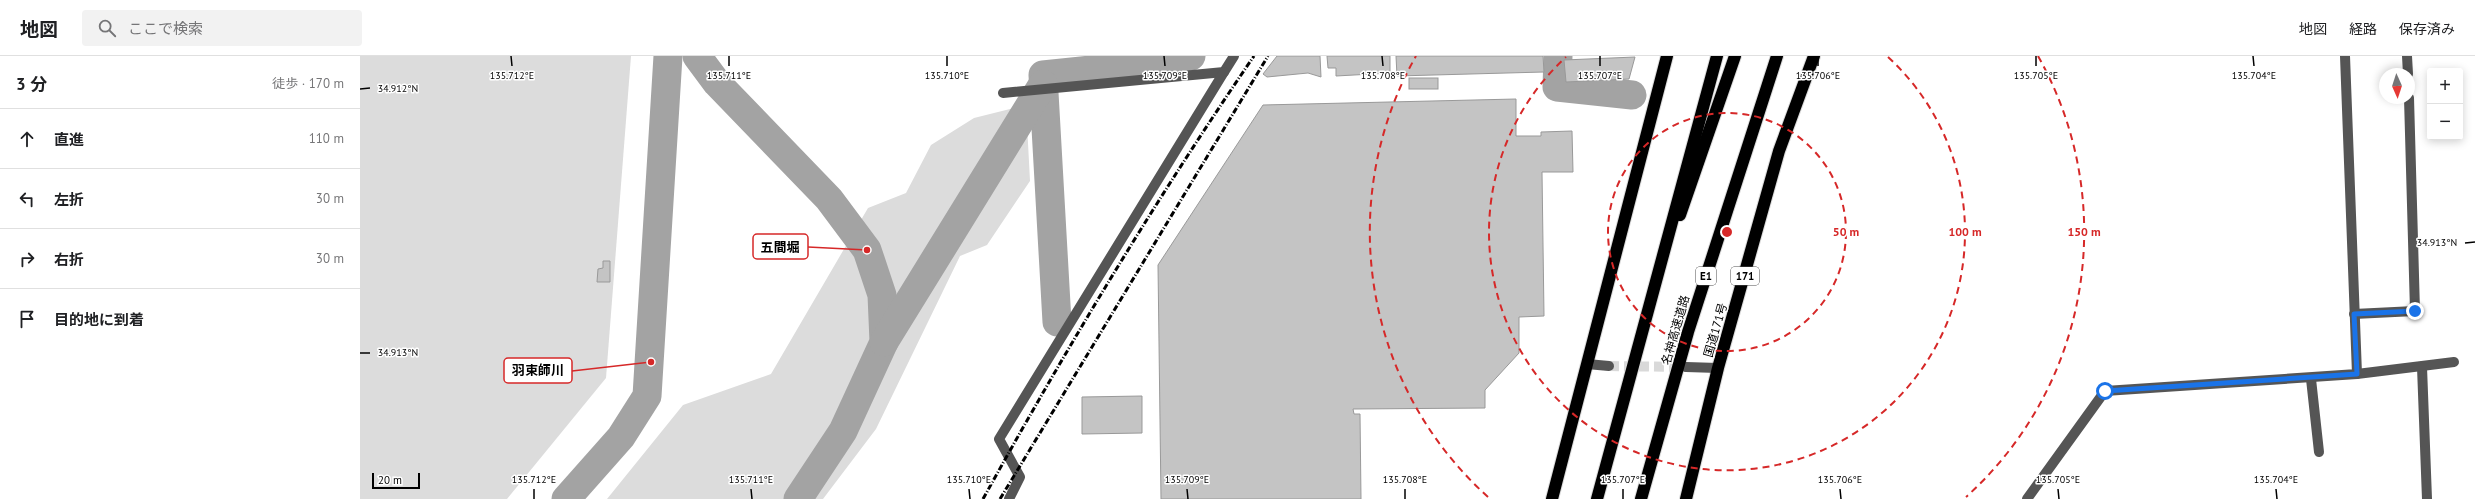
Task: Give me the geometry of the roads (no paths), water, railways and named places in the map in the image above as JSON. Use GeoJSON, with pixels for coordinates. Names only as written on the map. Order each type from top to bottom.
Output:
{"type":"FeatureCollection","features":[{"type":"Feature","properties":{"kind":"highway"},"geometry":{"type":"LineString","coordinates":[[1552,499],[1667,56]]}},
{"type":"Feature","properties":{"kind":"highway"},"geometry":{"type":"LineString","coordinates":[[1597,499],[1717,56]]}},
{"type":"Feature","properties":{"kind":"highway"},"geometry":{"type":"LineString","coordinates":[[1601,483],[1658,283],[1735,56]]}},
{"type":"Feature","properties":{"kind":"highway","name":"名神高速道路"},"geometry":{"type":"LineString","coordinates":[[1641,499],[1688,332],[1777,56]]}},
{"type":"Feature","properties":{"kind":"highway","name":"国道171号"},"geometry":{"type":"LineString","coordinates":[[1686,499],[1718,368],[1779,151],[1814,56]]}},
{"type":"Feature","properties":{"kind":"street"},"geometry":{"type":"LineString","coordinates":[[1009,499],[1020,477],[999,439],[1234,56]]}},
{"type":"Feature","properties":{"kind":"street"},"geometry":{"type":"LineString","coordinates":[[2346,56],[2357,374]]}},
{"type":"Feature","properties":{"kind":"street"},"geometry":{"type":"LineString","coordinates":[[2407,56],[2408,68]]}},
{"type":"Feature","properties":{"kind":"street"},"geometry":{"type":"LineString","coordinates":[[1003,93],[1224,72]]}},
{"type":"Feature","properties":{"kind":"street"},"geometry":{"type":"LineString","coordinates":[[2354,314],[2415,311],[2409,104]]}},
{"type":"Feature","properties":{"kind":"street"},"geometry":{"type":"LineString","coordinates":[[2027,499],[2105,391],[2311,379],[2454,362]]}},
{"type":"Feature","properties":{"kind":"street"},"geometry":{"type":"LineString","coordinates":[[1587,364],[1609,366]]}},
{"type":"Feature","properties":{"kind":"street"},"geometry":{"type":"LineString","coordinates":[[1686,367],[1718,368]]}},
{"type":"Feature","properties":{"kind":"street"},"geometry":{"type":"LineString","coordinates":[[2422,367],[2427,499]]}},
{"type":"Feature","properties":{"kind":"street"},"geometry":{"type":"LineString","coordinates":[[2311,379],[2318,452]]}},
{"type":"Feature","properties":{"kind":"waterway"},"geometry":{"type":"LineString","coordinates":[[566,499],[621,437],[647,396],[668,56]]}},
{"type":"Feature","properties":{"kind":"waterway"},"geometry":{"type":"LineString","coordinates":[[697,56],[717,83],[829,199],[867,250],[882,295],[884,342],[843,431],[798,499]]}},
{"type":"Feature","properties":{"kind":"waterway"},"geometry":{"type":"LineString","coordinates":[[1057,322],[1043,75],[1157,63],[1191,56]]}},
{"type":"Feature","properties":{"kind":"waterway"},"geometry":{"type":"LineString","coordinates":[[1558,56],[1557,87],[1632,95]]}},
{"type":"Feature","properties":{"kind":"waterway"},"geometry":{"type":"LineString","coordinates":[[884,342],[1043,84]]}},
{"type":"Feature","properties":{"kind":"tunnel"},"geometry":{"type":"LineString","coordinates":[[1609,366],[1686,367]]}},
{"type":"Feature","properties":{"kind":"railway"},"geometry":{"type":"LineString","coordinates":[[983,499],[1113,274],[1182,164],[1254,56]]}},
{"type":"Feature","properties":{"kind":"railway"},"geometry":{"type":"LineString","coordinates":[[1000,499],[1268,56]]}},
{"type":"Feature","properties":{"kind":"place","name":"五間堀"},"geometry":{"type":"Point","coordinates":[867,250]}},
{"type":"Feature","properties":{"kind":"place","name":"羽束師川"},"geometry":{"type":"Point","coordinates":[651,362]}}]}
